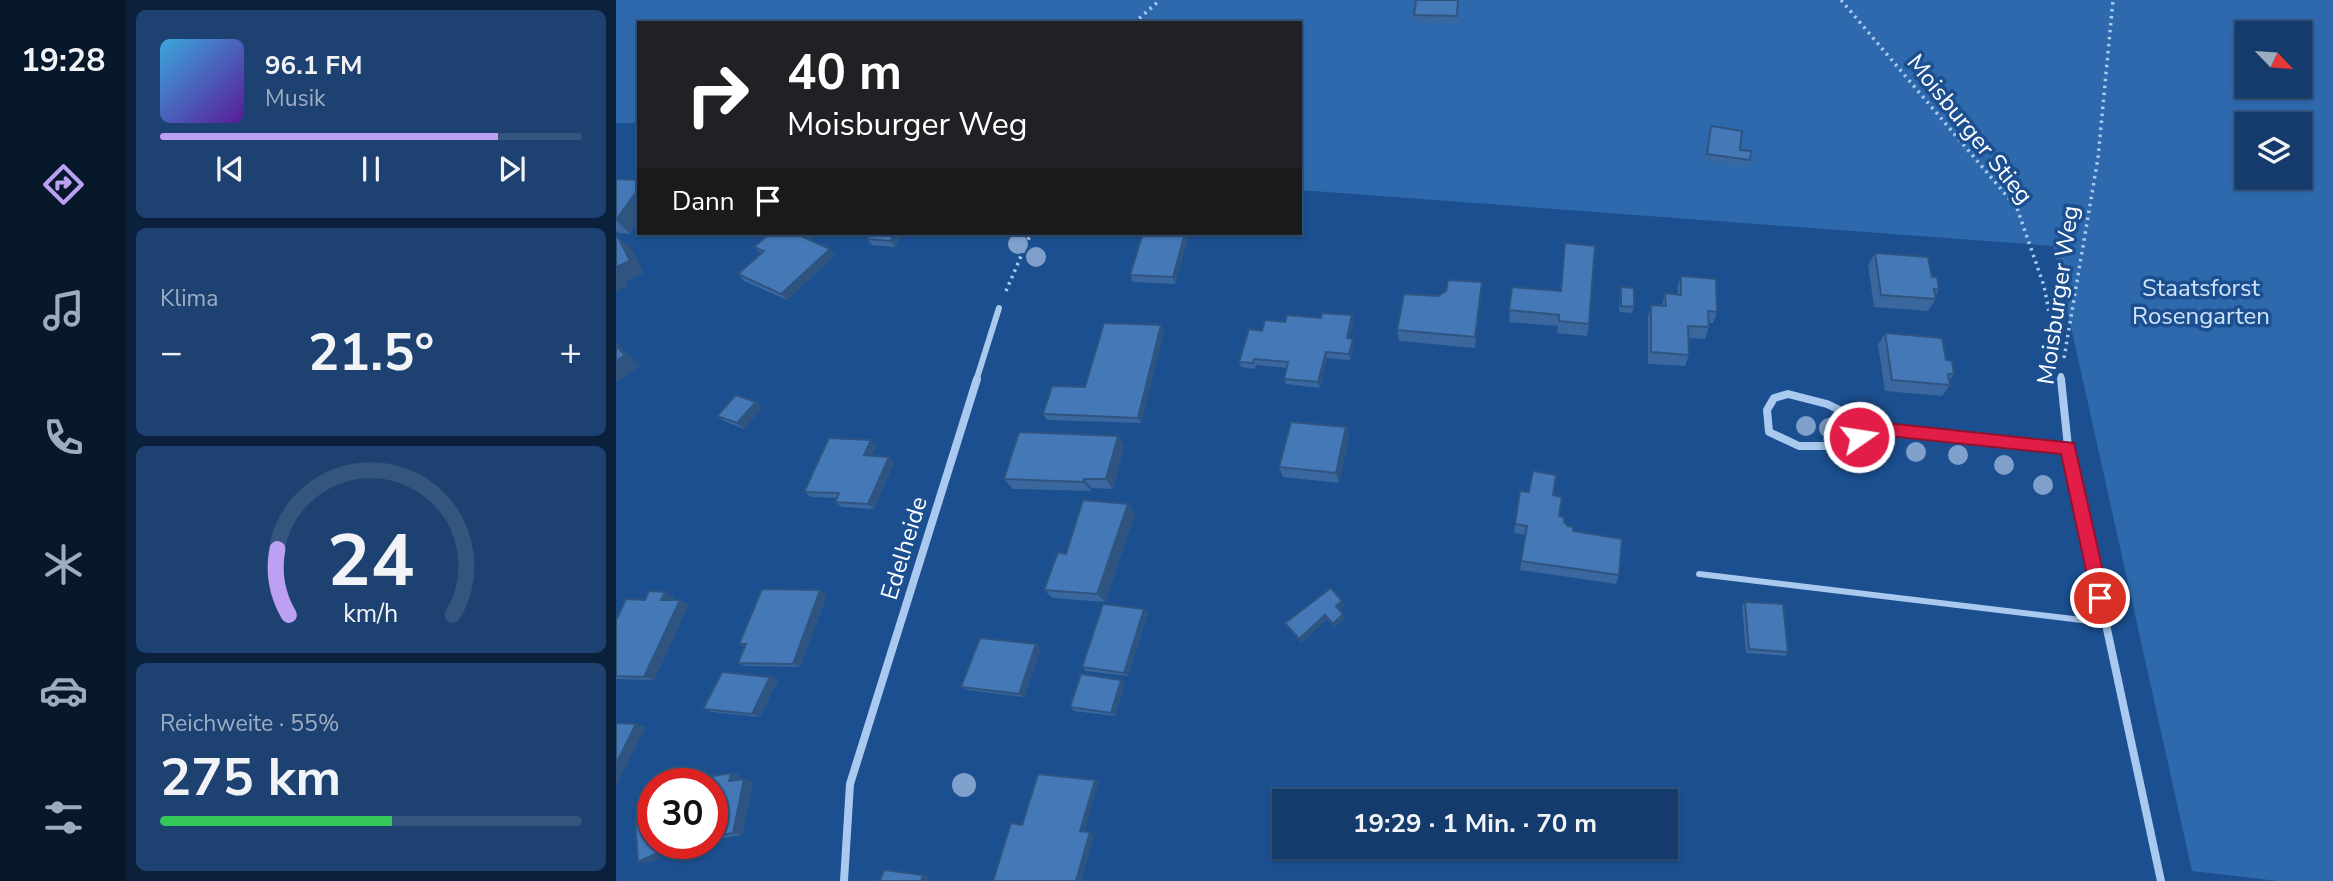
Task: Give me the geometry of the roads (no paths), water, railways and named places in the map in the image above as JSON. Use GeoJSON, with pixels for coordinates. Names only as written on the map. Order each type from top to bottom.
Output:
{"type":"FeatureCollection","features":[{"type":"Feature","properties":{"kind":"street","name":"Edelheide"},"geometry":{"type":"LineString","coordinates":[[844,881],[850,784],[999,308]]}},
{"type":"Feature","properties":{"kind":"street","name":"Moisburger Weg"},"geometry":{"type":"LineString","coordinates":[[2062,376],[2068,447],[2161,881]]}},
{"type":"Feature","properties":{"kind":"street"},"geometry":{"type":"LineString","coordinates":[[1877,428],[1840,446],[1799,446],[1769,432],[1765,416],[1772,400],[1785,393],[1811,397],[1834,405],[1877,428],[2068,447]]}},
{"type":"Feature","properties":{"kind":"lane"},"geometry":{"type":"LineString","coordinates":[[1699,574],[2106,623]]}},
{"type":"Feature","properties":{"kind":"park label","name":"Staatsforst Rosengarten"},"geometry":{"type":"Point","coordinates":[2201,302]}}]}
